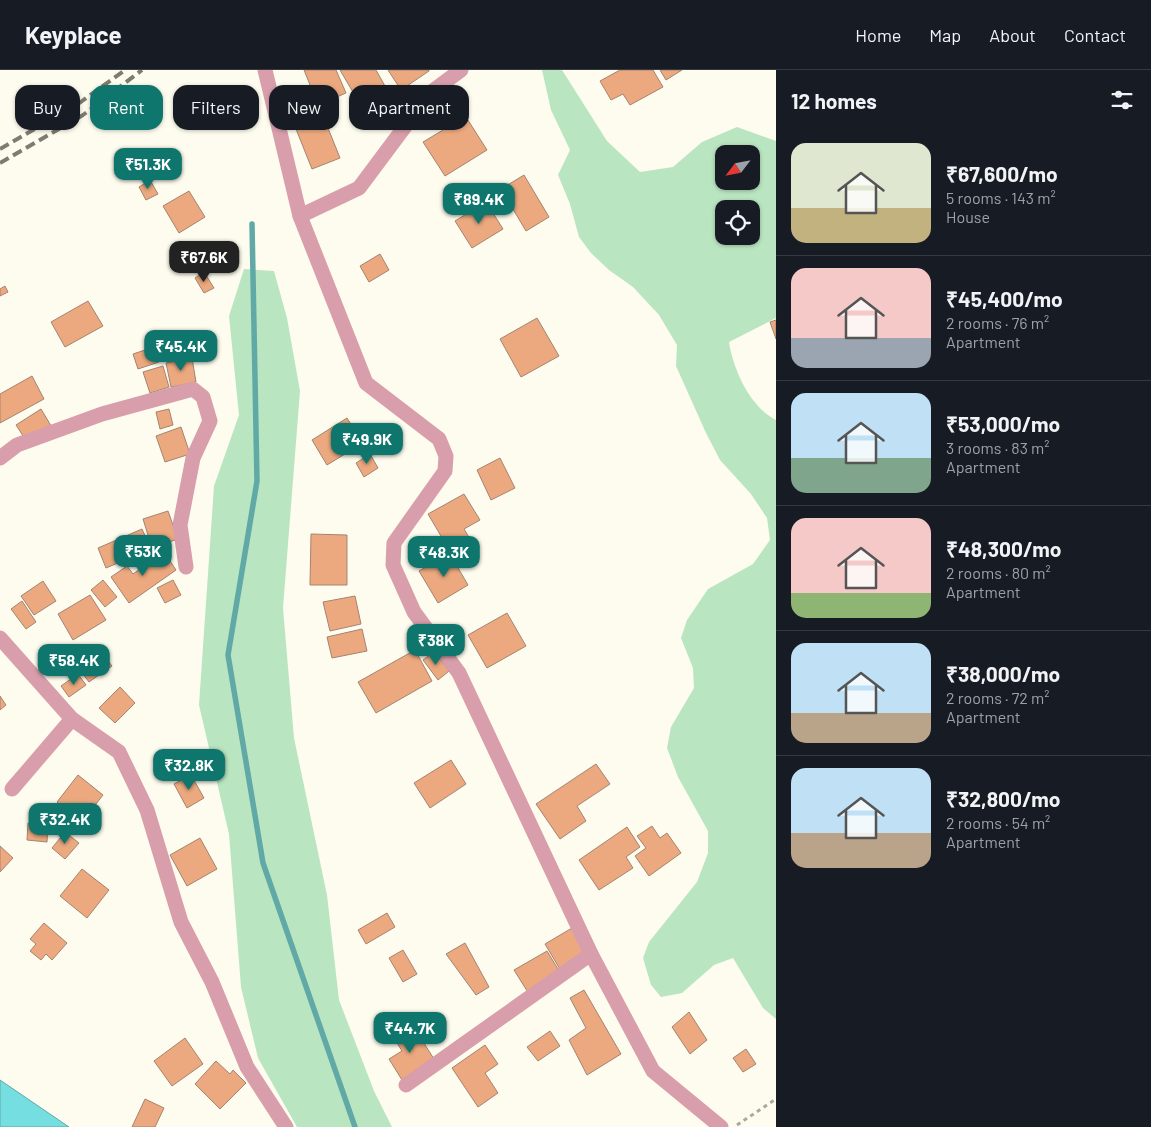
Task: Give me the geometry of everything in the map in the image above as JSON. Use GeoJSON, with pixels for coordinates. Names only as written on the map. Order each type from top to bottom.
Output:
{"type":"FeatureCollection","features":[{"type":"Feature","properties":{"kind":"street"},"geometry":{"type":"LineString","coordinates":[[266,70],[300,216],[366,383],[439,439],[446,456],[445,471],[394,543],[392,565],[414,612],[459,673],[591,954],[653,1071],[721,1127]]}},
{"type":"Feature","properties":{"kind":"street"},"geometry":{"type":"LineString","coordinates":[[300,216],[359,188],[430,93],[461,70]]}},
{"type":"Feature","properties":{"kind":"street"},"geometry":{"type":"LineString","coordinates":[[0,458],[17,445],[93,417],[193,389],[203,396],[210,421],[193,458],[180,525],[186,567]]}},
{"type":"Feature","properties":{"kind":"street"},"geometry":{"type":"LineString","coordinates":[[0,638],[72,718],[119,752],[147,810],[181,922],[212,982],[247,1067],[286,1127]]}},
{"type":"Feature","properties":{"kind":"street"},"geometry":{"type":"LineString","coordinates":[[12,789],[72,718]]}},
{"type":"Feature","properties":{"kind":"street"},"geometry":{"type":"LineString","coordinates":[[406,1085],[591,954]]}},
{"type":"Feature","properties":{"kind":"path"},"geometry":{"type":"LineString","coordinates":[[735,1127],[776,1099]]}},
{"type":"Feature","properties":{"kind":"green space"},"geometry":{"type":"Polygon","coordinates":[[[542,70],[562,70],[607,141],[640,172],[673,167],[702,142],[737,127],[776,141],[776,318],[729,342],[734,364],[744,386],[758,406],[776,420],[776,1019],[763,1008],[733,958],[714,965],[682,993],[661,997],[651,985],[643,958],[649,942],[697,882],[708,853],[708,831],[678,777],[667,748],[671,727],[694,688],[693,668],[681,638],[687,620],[708,589],[753,564],[770,540],[767,518],[751,494],[720,460],[706,433],[676,366],[677,345],[659,315],[633,287],[609,270],[591,253],[579,237],[570,204],[558,175],[570,150],[551,110],[542,70]]]}},
{"type":"Feature","properties":{"kind":"green space"},"geometry":{"type":"Polygon","coordinates":[[[244,269],[274,271],[287,318],[300,391],[283,608],[294,738],[327,895],[339,1000],[374,1091],[392,1127],[297,1127],[258,1058],[241,987],[229,834],[199,705],[214,486],[239,415],[229,316],[244,269]]]}},
{"type":"Feature","properties":{"kind":"water"},"geometry":{"type":"Polygon","coordinates":[[[0,1080],[69,1127],[0,1127],[0,1080]]]}},
{"type":"Feature","properties":{"kind":"building"},"geometry":{"type":"Polygon","coordinates":[[[304,70],[336,70],[346,93],[339,96],[339,85],[310,85],[304,70]]]}},
{"type":"Feature","properties":{"kind":"building"},"geometry":{"type":"Polygon","coordinates":[[[340,70],[376,70],[384,85],[349,85],[340,70]]]}},
{"type":"Feature","properties":{"kind":"building"},"geometry":{"type":"Polygon","coordinates":[[[388,70],[429,70],[408,85],[398,85],[388,70]]]}},
{"type":"Feature","properties":{"kind":"building"},"geometry":{"type":"Polygon","coordinates":[[[620,70],[653,70],[663,87],[630,105],[623,94],[611,100],[600,81],[620,70]]]}},
{"type":"Feature","properties":{"kind":"building"},"geometry":{"type":"Polygon","coordinates":[[[660,70],[682,70],[666,80],[660,70]]]}},
{"type":"Feature","properties":{"kind":"building"},"geometry":{"type":"Polygon","coordinates":[[[469,122],[487,150],[445,176],[423,142],[443,130],[469,130],[469,122]]]}},
{"type":"Feature","properties":{"kind":"building"},"geometry":{"type":"Polygon","coordinates":[[[296,130],[329,130],[340,158],[312,169],[296,130]]]}},
{"type":"Feature","properties":{"kind":"building"},"geometry":{"type":"Polygon","coordinates":[[[524,175],[549,217],[526,231],[501,189],[524,175]]]}},
{"type":"Feature","properties":{"kind":"building"},"geometry":{"type":"Polygon","coordinates":[[[150,180],[158,194],[146,200],[139,187],[150,180]]]}},
{"type":"Feature","properties":{"kind":"building"},"geometry":{"type":"Polygon","coordinates":[[[189,191],[205,217],[179,233],[163,206],[189,191]]]}},
{"type":"Feature","properties":{"kind":"building"},"geometry":{"type":"Polygon","coordinates":[[[486,202],[503,229],[472,248],[455,221],[486,202]]]}},
{"type":"Feature","properties":{"kind":"building"},"geometry":{"type":"Polygon","coordinates":[[[380,254],[389,270],[369,282],[360,266],[380,254]]]}},
{"type":"Feature","properties":{"kind":"building"},"geometry":{"type":"Polygon","coordinates":[[[204,272],[214,288],[204,293],[195,278],[204,272]]]}},
{"type":"Feature","properties":{"kind":"building"},"geometry":{"type":"Polygon","coordinates":[[[5,286],[8,292],[0,296],[0,289],[5,286]]]}},
{"type":"Feature","properties":{"kind":"building"},"geometry":{"type":"Polygon","coordinates":[[[88,301],[103,326],[65,347],[51,322],[88,301]]]}},
{"type":"Feature","properties":{"kind":"building"},"geometry":{"type":"Polygon","coordinates":[[[537,318],[559,356],[521,377],[500,339],[537,318]]]}},
{"type":"Feature","properties":{"kind":"building"},"geometry":{"type":"Polygon","coordinates":[[[776,320],[776,339],[770,322],[776,320]]]}},
{"type":"Feature","properties":{"kind":"building"},"geometry":{"type":"Polygon","coordinates":[[[197,334],[201,352],[162,360],[158,342],[197,334]]]}},
{"type":"Feature","properties":{"kind":"building"},"geometry":{"type":"Polygon","coordinates":[[[154,347],[159,362],[138,369],[133,354],[154,347]]]}},
{"type":"Feature","properties":{"kind":"building"},"geometry":{"type":"Polygon","coordinates":[[[192,358],[196,382],[171,387],[166,363],[192,358]]]}},
{"type":"Feature","properties":{"kind":"building"},"geometry":{"type":"Polygon","coordinates":[[[163,366],[169,387],[150,393],[143,372],[163,366]]]}},
{"type":"Feature","properties":{"kind":"building"},"geometry":{"type":"Polygon","coordinates":[[[32,376],[44,399],[0,423],[0,394],[32,376]]]}},
{"type":"Feature","properties":{"kind":"building"},"geometry":{"type":"Polygon","coordinates":[[[41,409],[53,429],[29,445],[16,425],[41,409]]]}},
{"type":"Feature","properties":{"kind":"building"},"geometry":{"type":"Polygon","coordinates":[[[169,409],[173,425],[160,429],[156,412],[169,409]]]}},
{"type":"Feature","properties":{"kind":"building"},"geometry":{"type":"Polygon","coordinates":[[[347,418],[363,443],[327,465],[312,440],[347,418]]]}},
{"type":"Feature","properties":{"kind":"building"},"geometry":{"type":"Polygon","coordinates":[[[181,427],[190,454],[165,462],[156,436],[181,427]]]}},
{"type":"Feature","properties":{"kind":"building"},"geometry":{"type":"Polygon","coordinates":[[[370,454],[378,468],[364,477],[356,463],[370,454]]]}},
{"type":"Feature","properties":{"kind":"building"},"geometry":{"type":"Polygon","coordinates":[[[500,458],[515,488],[491,500],[477,470],[500,458]]]}},
{"type":"Feature","properties":{"kind":"building"},"geometry":{"type":"Polygon","coordinates":[[[464,494],[480,520],[464,529],[474,546],[454,558],[428,514],[464,494]]]}},
{"type":"Feature","properties":{"kind":"building"},"geometry":{"type":"Polygon","coordinates":[[[168,511],[178,539],[152,548],[143,519],[168,511]]]}},
{"type":"Feature","properties":{"kind":"building"},"geometry":{"type":"Polygon","coordinates":[[[142,529],[151,549],[106,568],[98,548],[142,529]]]}},
{"type":"Feature","properties":{"kind":"building"},"geometry":{"type":"Polygon","coordinates":[[[311,534],[347,535],[347,585],[310,585],[311,534]]]}},
{"type":"Feature","properties":{"kind":"building"},"geometry":{"type":"Polygon","coordinates":[[[164,552],[176,570],[129,603],[111,577],[127,566],[133,574],[164,552]]]}},
{"type":"Feature","properties":{"kind":"building"},"geometry":{"type":"Polygon","coordinates":[[[450,554],[468,585],[438,603],[419,571],[450,554]]]}},
{"type":"Feature","properties":{"kind":"building"},"geometry":{"type":"Polygon","coordinates":[[[103,580],[117,597],[105,607],[91,590],[103,580]]]}},
{"type":"Feature","properties":{"kind":"building"},"geometry":{"type":"Polygon","coordinates":[[[173,580],[181,595],[165,603],[157,588],[173,580]]]}},
{"type":"Feature","properties":{"kind":"building"},"geometry":{"type":"Polygon","coordinates":[[[43,581],[56,601],[34,615],[21,596],[43,581]]]}},
{"type":"Feature","properties":{"kind":"building"},"geometry":{"type":"Polygon","coordinates":[[[90,595],[106,620],[73,640],[58,614],[90,595]]]}},
{"type":"Feature","properties":{"kind":"building"},"geometry":{"type":"Polygon","coordinates":[[[355,596],[361,624],[330,631],[323,602],[355,596]]]}},
{"type":"Feature","properties":{"kind":"building"},"geometry":{"type":"Polygon","coordinates":[[[22,601],[36,622],[26,629],[11,609],[22,601]]]}},
{"type":"Feature","properties":{"kind":"building"},"geometry":{"type":"Polygon","coordinates":[[[507,613],[526,646],[487,668],[468,635],[507,613]]]}},
{"type":"Feature","properties":{"kind":"building"},"geometry":{"type":"Polygon","coordinates":[[[362,629],[367,651],[332,658],[327,637],[362,629]]]}},
{"type":"Feature","properties":{"kind":"building"},"geometry":{"type":"Polygon","coordinates":[[[99,649],[112,666],[89,682],[76,665],[99,649]]]}},
{"type":"Feature","properties":{"kind":"building"},"geometry":{"type":"Polygon","coordinates":[[[415,650],[432,681],[376,713],[358,682],[415,650]]]}},
{"type":"Feature","properties":{"kind":"building"},"geometry":{"type":"Polygon","coordinates":[[[434,652],[449,671],[438,680],[423,660],[434,652]]]}},
{"type":"Feature","properties":{"kind":"building"},"geometry":{"type":"Polygon","coordinates":[[[78,674],[86,685],[69,697],[61,686],[78,674]]]}},
{"type":"Feature","properties":{"kind":"building"},"geometry":{"type":"Polygon","coordinates":[[[120,687],[135,703],[115,723],[99,708],[120,687]]]}},
{"type":"Feature","properties":{"kind":"building"},"geometry":{"type":"Polygon","coordinates":[[[0,696],[6,705],[0,710],[0,696]]]}},
{"type":"Feature","properties":{"kind":"building"},"geometry":{"type":"Polygon","coordinates":[[[451,760],[466,784],[430,808],[414,783],[451,760]]]}},
{"type":"Feature","properties":{"kind":"building"},"geometry":{"type":"Polygon","coordinates":[[[596,764],[610,784],[577,806],[586,821],[560,839],[536,804],[596,764]]]}},
{"type":"Feature","properties":{"kind":"building"},"geometry":{"type":"Polygon","coordinates":[[[78,775],[103,795],[82,822],[57,802],[78,775]]]}},
{"type":"Feature","properties":{"kind":"building"},"geometry":{"type":"Polygon","coordinates":[[[191,775],[204,798],[187,808],[174,784],[191,775]]]}},
{"type":"Feature","properties":{"kind":"building"},"geometry":{"type":"Polygon","coordinates":[[[28,823],[48,824],[47,842],[27,840],[28,823]]]}},
{"type":"Feature","properties":{"kind":"building"},"geometry":{"type":"Polygon","coordinates":[[[652,826],[660,838],[667,833],[681,853],[649,876],[635,856],[646,848],[637,836],[652,826]]]}},
{"type":"Feature","properties":{"kind":"building"},"geometry":{"type":"Polygon","coordinates":[[[627,827],[640,847],[626,857],[633,868],[599,890],[579,860],[627,827]]]}},
{"type":"Feature","properties":{"kind":"building"},"geometry":{"type":"Polygon","coordinates":[[[65,832],[79,843],[65,859],[52,848],[65,832]]]}},
{"type":"Feature","properties":{"kind":"building"},"geometry":{"type":"Polygon","coordinates":[[[200,838],[217,869],[187,886],[170,855],[200,838]]]}},
{"type":"Feature","properties":{"kind":"building"},"geometry":{"type":"Polygon","coordinates":[[[0,846],[13,858],[0,872],[0,846]]]}},
{"type":"Feature","properties":{"kind":"building"},"geometry":{"type":"Polygon","coordinates":[[[82,869],[109,890],[87,918],[60,896],[82,869]]]}},
{"type":"Feature","properties":{"kind":"building"},"geometry":{"type":"Polygon","coordinates":[[[387,913],[395,927],[366,944],[358,930],[387,913]]]}},
{"type":"Feature","properties":{"kind":"building"},"geometry":{"type":"Polygon","coordinates":[[[44,923],[67,943],[52,960],[46,954],[41,960],[30,951],[36,944],[30,939],[44,923]]]}},
{"type":"Feature","properties":{"kind":"building"},"geometry":{"type":"Polygon","coordinates":[[[572,928],[588,955],[561,971],[545,944],[572,928]]]}},
{"type":"Feature","properties":{"kind":"building"},"geometry":{"type":"Polygon","coordinates":[[[465,943],[489,987],[476,995],[446,954],[465,943]]]}},
{"type":"Feature","properties":{"kind":"building"},"geometry":{"type":"Polygon","coordinates":[[[403,950],[417,974],[403,982],[389,958],[403,950]]]}},
{"type":"Feature","properties":{"kind":"building"},"geometry":{"type":"Polygon","coordinates":[[[547,951],[561,974],[529,994],[514,970],[547,951]]]}},
{"type":"Feature","properties":{"kind":"building"},"geometry":{"type":"Polygon","coordinates":[[[584,990],[621,1054],[587,1075],[569,1040],[586,1028],[570,998],[584,990]]]}},
{"type":"Feature","properties":{"kind":"building"},"geometry":{"type":"Polygon","coordinates":[[[689,1012],[707,1040],[690,1054],[672,1027],[689,1012]]]}},
{"type":"Feature","properties":{"kind":"building"},"geometry":{"type":"Polygon","coordinates":[[[413,1026],[434,1059],[402,1080],[389,1059],[402,1051],[394,1038],[413,1026]]]}},
{"type":"Feature","properties":{"kind":"building"},"geometry":{"type":"Polygon","coordinates":[[[550,1031],[560,1046],[538,1061],[527,1047],[550,1031]]]}},
{"type":"Feature","properties":{"kind":"building"},"geometry":{"type":"Polygon","coordinates":[[[185,1038],[203,1064],[172,1086],[154,1061],[185,1038]]]}},
{"type":"Feature","properties":{"kind":"building"},"geometry":{"type":"Polygon","coordinates":[[[485,1045],[498,1064],[485,1073],[498,1093],[478,1107],[452,1068],[485,1045]]]}},
{"type":"Feature","properties":{"kind":"building"},"geometry":{"type":"Polygon","coordinates":[[[746,1049],[756,1064],[743,1072],[733,1058],[746,1049]]]}},
{"type":"Feature","properties":{"kind":"building"},"geometry":{"type":"Polygon","coordinates":[[[216,1061],[230,1074],[233,1070],[246,1083],[220,1109],[195,1084],[216,1061]]]}},
{"type":"Feature","properties":{"kind":"building"},"geometry":{"type":"Polygon","coordinates":[[[145,1099],[164,1108],[155,1127],[132,1127],[145,1099]]]}},
{"type":"Feature","properties":{"kind":"waterway"},"geometry":{"type":"LineString","coordinates":[[252,224],[257,481],[228,655],[263,863],[355,1127]]}},
{"type":"Feature","properties":{"kind":"railway"},"geometry":{"type":"LineString","coordinates":[[0,149],[78,104],[125,70]]}},
{"type":"Feature","properties":{"kind":"railway"},"geometry":{"type":"LineString","coordinates":[[0,163],[83,115],[142,70]]}}]}
